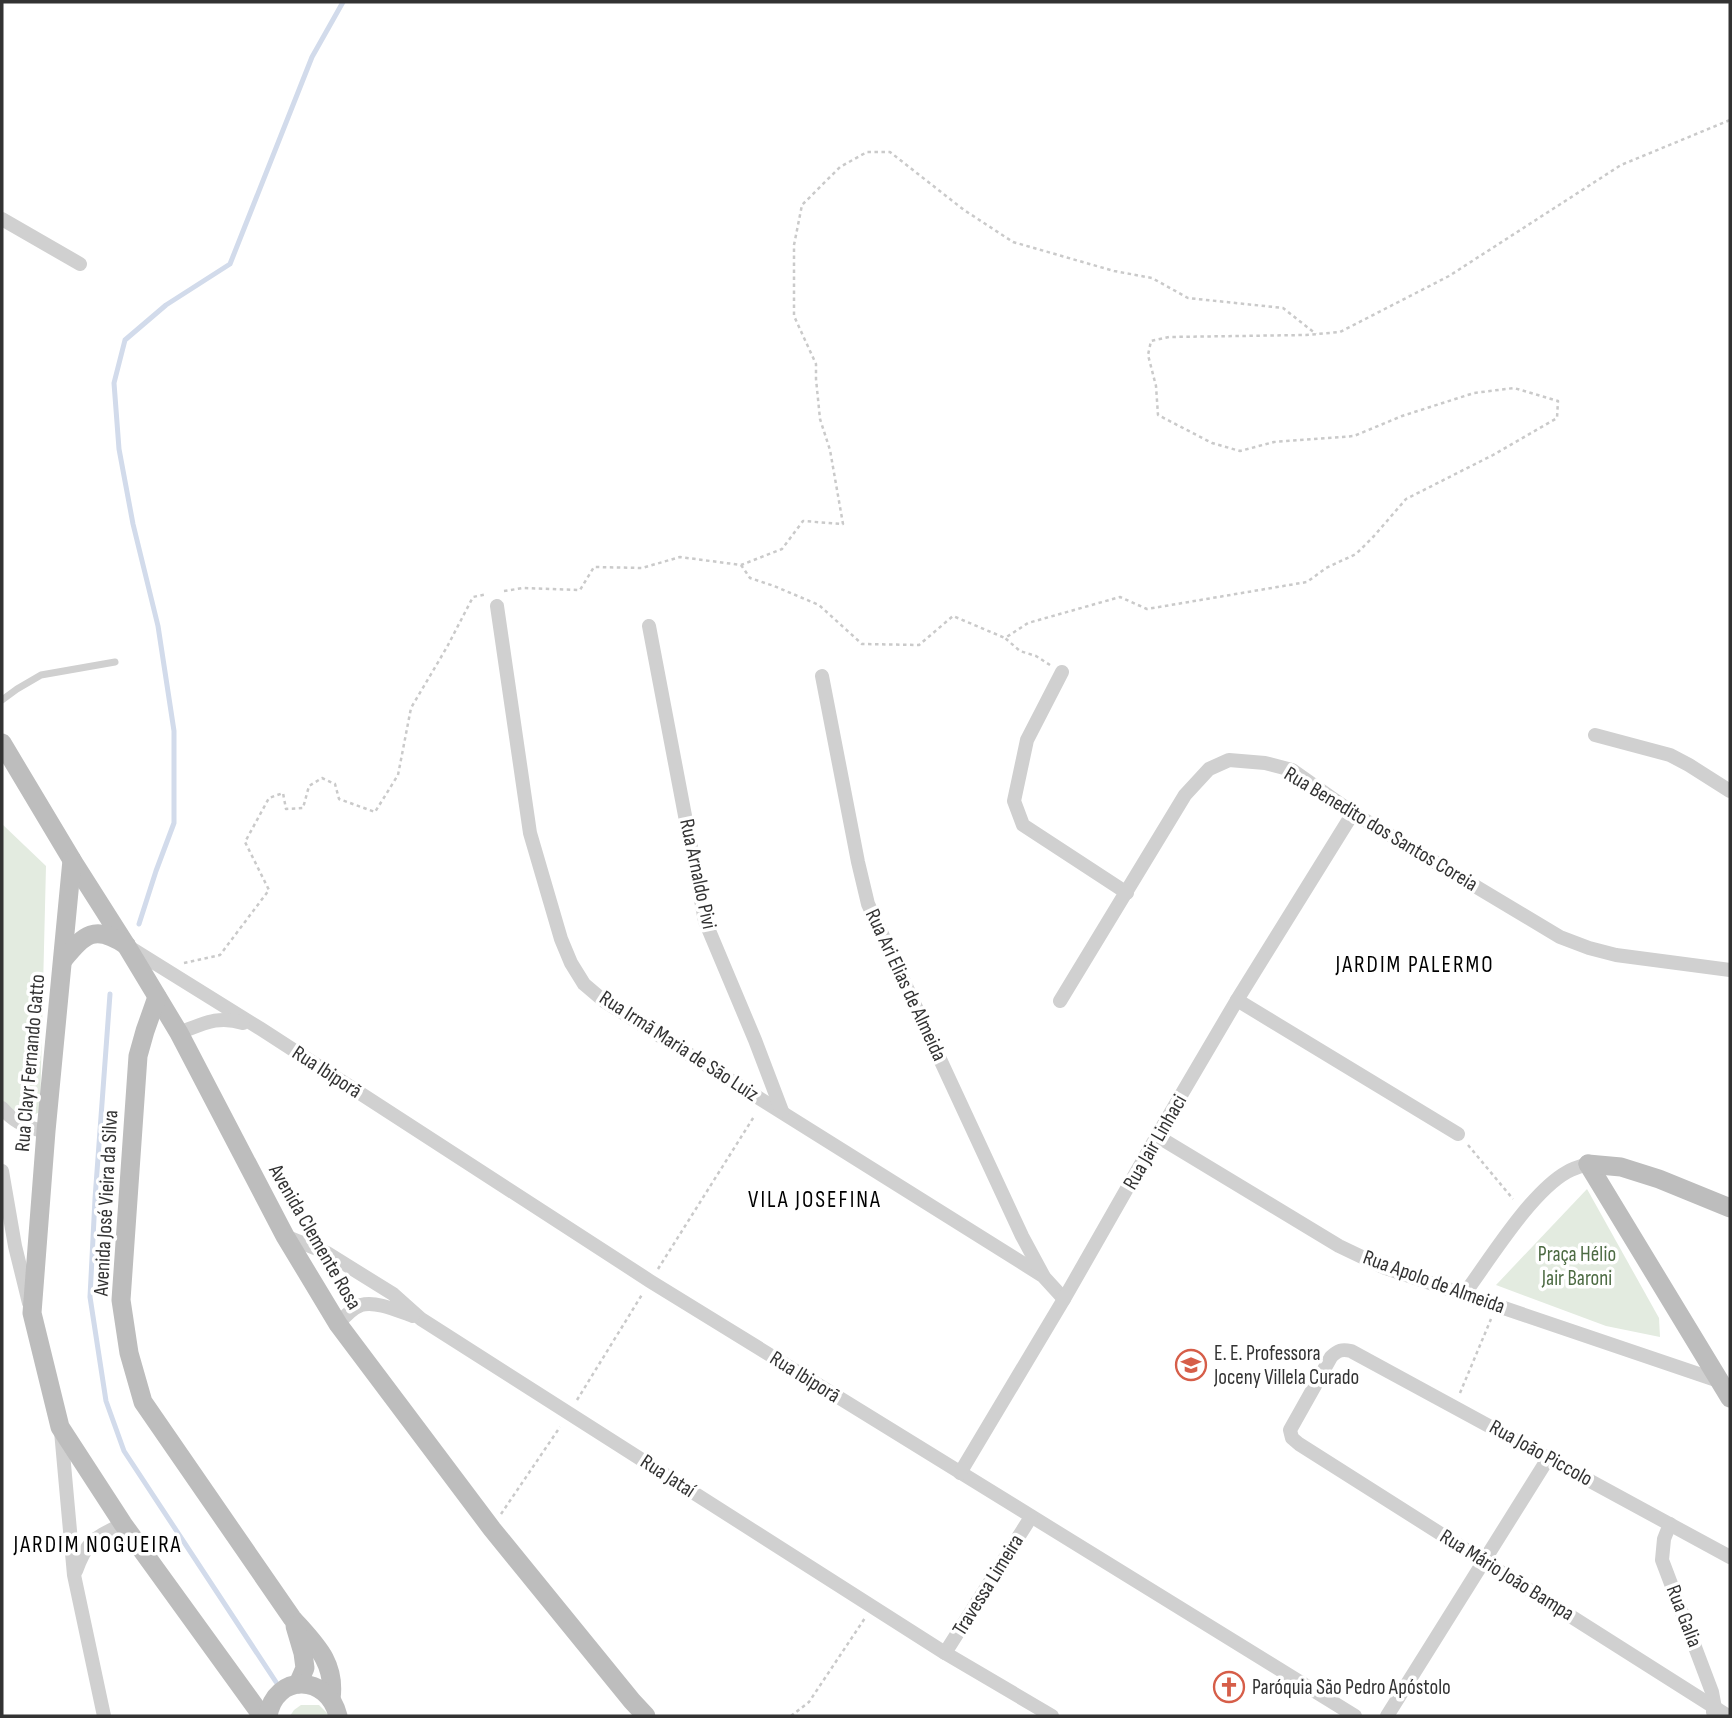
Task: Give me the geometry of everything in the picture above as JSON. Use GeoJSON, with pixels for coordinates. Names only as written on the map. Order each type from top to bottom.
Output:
{"type":"FeatureCollection","features":[{"type":"Feature","properties":{"kind":"main road","name":"Avenida Clemente Rosa"},"geometry":{"type":"LineString","coordinates":[[2,743],[179,1033],[285,1236],[338,1324],[492,1529],[646,1716]]}},
{"type":"Feature","properties":{"kind":"main road","name":"Rua Clayr Fernando Gatto"},"geometry":{"type":"LineString","coordinates":[[60,1427],[32,1313],[72,860]]}},
{"type":"Feature","properties":{"kind":"main road"},"geometry":{"type":"LineString","coordinates":[[63,960],[79,941],[89,934],[102,933],[126,945]]}},
{"type":"Feature","properties":{"kind":"main road","name":"Avenida José Vieira da Silva"},"geometry":{"type":"LineString","coordinates":[[158,997],[138,1056],[121,1300],[129,1353],[144,1402],[292,1618],[320,1650],[328,1664],[335,1707]]}},
{"type":"Feature","properties":{"kind":"main road"},"geometry":{"type":"LineString","coordinates":[[1588,1164],[1621,1167],[1659,1179],[1730,1208]]}},
{"type":"Feature","properties":{"kind":"main road"},"geometry":{"type":"LineString","coordinates":[[1588,1164],[1727,1388]]}},
{"type":"Feature","properties":{"kind":"main road"},"geometry":{"type":"LineString","coordinates":[[60,1427],[123,1524],[262,1716]]}},
{"type":"Feature","properties":{"kind":"main road","name":"Avenida José Vieira da Silva"},"geometry":{"type":"LineString","coordinates":[[292,1618],[303,1653],[304,1668],[298,1684]]}},
{"type":"Feature","properties":{"kind":"main road"},"geometry":{"type":"LineString","coordinates":[[268,1716],[278,1694],[298,1684],[317,1687],[325,1692],[335,1707]]}},
{"type":"Feature","properties":{"kind":"street"},"geometry":{"type":"LineString","coordinates":[[2,219],[80,264]]}},
{"type":"Feature","properties":{"kind":"street","name":"Rua Irmã Maria de São Luiz"},"geometry":{"type":"LineString","coordinates":[[497,606],[530,833],[561,939],[584,984],[604,1001],[1043,1276],[1065,1300]]}},
{"type":"Feature","properties":{"kind":"street","name":"Rua Arnaldo Pivi"},"geometry":{"type":"LineString","coordinates":[[649,626],[705,921],[782,1111]]}},
{"type":"Feature","properties":{"kind":"street"},"geometry":{"type":"LineString","coordinates":[[1062,672],[1027,740],[1014,801],[1023,825],[1127,893]]}},
{"type":"Feature","properties":{"kind":"street","name":"Rua Ari Elias de Almeida"},"geometry":{"type":"LineString","coordinates":[[822,676],[868,904],[1043,1276]]}},
{"type":"Feature","properties":{"kind":"street"},"geometry":{"type":"LineString","coordinates":[[1595,735],[1670,755],[1730,791]]}},
{"type":"Feature","properties":{"kind":"street","name":"Rua Benedito dos Santos Coreia"},"geometry":{"type":"LineString","coordinates":[[1060,1001],[1185,795],[1209,769],[1229,760],[1292,770],[1353,813],[1560,936],[1616,955],[1730,970]]}},
{"type":"Feature","properties":{"kind":"street","name":"Rua Jair Linhaci"},"geometry":{"type":"LineString","coordinates":[[960,1473],[1065,1300],[1237,1000],[1353,813]]}},
{"type":"Feature","properties":{"kind":"street","name":"Rua Ibiporã"},"geometry":{"type":"LineString","coordinates":[[126,945],[261,1029],[650,1281],[1355,1716]]}},
{"type":"Feature","properties":{"kind":"street"},"geometry":{"type":"LineString","coordinates":[[1237,1000],[1458,1134]]}},
{"type":"Feature","properties":{"kind":"street","name":"Rua Ibiporã"},"geometry":{"type":"LineString","coordinates":[[179,1033],[216,1019],[232,1020],[261,1029]]}},
{"type":"Feature","properties":{"kind":"street"},"geometry":{"type":"LineString","coordinates":[[2,1108],[31,1129],[46,1131]]}},
{"type":"Feature","properties":{"kind":"street","name":"Rua Apolo de Almeida"},"geometry":{"type":"LineString","coordinates":[[1157,1136],[1339,1245],[1383,1267],[1465,1293],[1727,1388]]}},
{"type":"Feature","properties":{"kind":"street"},"geometry":{"type":"LineString","coordinates":[[1465,1293],[1524,1213],[1549,1185],[1568,1171],[1588,1164]]}},
{"type":"Feature","properties":{"kind":"street","name":"Rua Clayr Fernando Gatto"},"geometry":{"type":"LineString","coordinates":[[2,1171],[15,1245],[32,1313]]}},
{"type":"Feature","properties":{"kind":"street","name":"Rua Jataí"},"geometry":{"type":"LineString","coordinates":[[285,1236],[327,1253],[393,1294],[421,1319],[945,1653],[1052,1716]]}},
{"type":"Feature","properties":{"kind":"street"},"geometry":{"type":"LineString","coordinates":[[338,1324],[349,1311],[361,1305],[385,1306],[421,1319]]}},
{"type":"Feature","properties":{"kind":"street","name":"Rua João Piccolo"},"geometry":{"type":"LineString","coordinates":[[1290,1430],[1331,1357],[1337,1351],[1352,1351],[1730,1557]]}},
{"type":"Feature","properties":{"kind":"street","name":"Rua Clayr Fernando Gatto"},"geometry":{"type":"LineString","coordinates":[[60,1427],[74,1575],[104,1716]]}},
{"type":"Feature","properties":{"kind":"street","name":"Rua Mário João Bampa"},"geometry":{"type":"LineString","coordinates":[[1290,1430],[1292,1438],[1299,1444],[1484,1561],[1713,1712],[1728,1716]]}},
{"type":"Feature","properties":{"kind":"street"},"geometry":{"type":"LineString","coordinates":[[1387,1716],[1549,1457]]}},
{"type":"Feature","properties":{"kind":"street","name":"Travessa Limeira"},"geometry":{"type":"LineString","coordinates":[[945,1653],[1031,1517]]}},
{"type":"Feature","properties":{"kind":"street"},"geometry":{"type":"LineString","coordinates":[[74,1575],[83,1552],[92,1541],[123,1524]]}},
{"type":"Feature","properties":{"kind":"street","name":"Rua Galia"},"geometry":{"type":"LineString","coordinates":[[1670,1524],[1664,1539],[1662,1560],[1712,1692],[1713,1712]]}},
{"type":"Feature","properties":{"kind":"lane"},"geometry":{"type":"LineString","coordinates":[[2,700],[41,675],[115,662]]}},
{"type":"Feature","properties":{"kind":"path"},"geometry":{"type":"LineString","coordinates":[[1005,638],[1028,623],[1120,597],[1147,609],[1307,582],[1325,568],[1356,554],[1406,499],[1493,455],[1557,418],[1558,401],[1514,388],[1474,393],[1402,416],[1354,436],[1274,442],[1240,451],[1212,443],[1158,415],[1156,386],[1148,355],[1151,341],[1169,337],[1340,332],[1449,276],[1620,165],[1730,120]]}},
{"type":"Feature","properties":{"kind":"path"},"geometry":{"type":"LineString","coordinates":[[164,969],[220,954],[269,890],[245,842],[269,798],[283,793],[286,809],[303,808],[309,786],[323,778],[335,784],[339,799],[375,812],[398,775],[411,708],[473,597],[523,588],[580,590],[594,567],[642,568],[680,556],[741,565],[782,549],[803,521],[843,524],[830,450],[820,419],[816,364],[794,316],[793,245],[802,205],[840,167],[867,152],[890,152],[964,210],[1013,242],[1114,271],[1152,278],[1188,298],[1283,308],[1316,334]]}},
{"type":"Feature","properties":{"kind":"path"},"geometry":{"type":"LineString","coordinates":[[741,565],[750,578],[819,605],[862,644],[919,645],[953,616],[1005,638],[1020,651],[1036,656],[1062,672]]}},
{"type":"Feature","properties":{"kind":"path"},"geometry":{"type":"LineString","coordinates":[[492,1529],[765,1101]]}},
{"type":"Feature","properties":{"kind":"path"},"geometry":{"type":"LineString","coordinates":[[1458,1134],[1524,1213]]}},
{"type":"Feature","properties":{"kind":"path"},"geometry":{"type":"LineString","coordinates":[[1454,1406],[1497,1305]]}},
{"type":"Feature","properties":{"kind":"path"},"geometry":{"type":"LineString","coordinates":[[791,1716],[809,1702],[873,1607]]}},
{"type":"Feature","properties":{"kind":"green space"},"geometry":{"type":"Polygon","coordinates":[[[2,824],[46,866],[40,1112],[29,1115],[20,1113],[2,1102],[2,824]]]}},
{"type":"Feature","properties":{"kind":"green space","name":"Praça Hélio Jair Baroni"},"geometry":{"type":"Polygon","coordinates":[[[1587,1189],[1659,1318],[1660,1337],[1606,1326],[1496,1285],[1587,1189]]]}},
{"type":"Feature","properties":{"kind":"green space"},"geometry":{"type":"Polygon","coordinates":[[[301,1705],[319,1705],[329,1715],[290,1716],[301,1705]]]}},
{"type":"Feature","properties":{"kind":"waterway"},"geometry":{"type":"LineString","coordinates":[[139,924],[174,823],[174,731],[158,626],[133,524],[119,449],[114,383],[125,340],[166,305],[230,264],[312,57],[343,2]]}},
{"type":"Feature","properties":{"kind":"waterway"},"geometry":{"type":"LineString","coordinates":[[110,994],[90,1297],[106,1401],[124,1451],[276,1682]]}},
{"type":"Feature","properties":{"kind":"place","name":"E. E. Professora Joceny Villela Curado"},"geometry":{"type":"Point","coordinates":[1191,1365]}},
{"type":"Feature","properties":{"kind":"place","name":"Paróquia São Pedro Apóstolo"},"geometry":{"type":"Point","coordinates":[1229,1687]}},
{"type":"Feature","properties":{"kind":"district","name":"JARDIM PALERMO"},"geometry":{"type":"Point","coordinates":[1415,965]}},
{"type":"Feature","properties":{"kind":"district","name":"VILA JOSEFINA"},"geometry":{"type":"Point","coordinates":[815,1200]}},
{"type":"Feature","properties":{"kind":"district","name":"JARDIM NOGUEIRA"},"geometry":{"type":"Point","coordinates":[98,1545]}}]}
